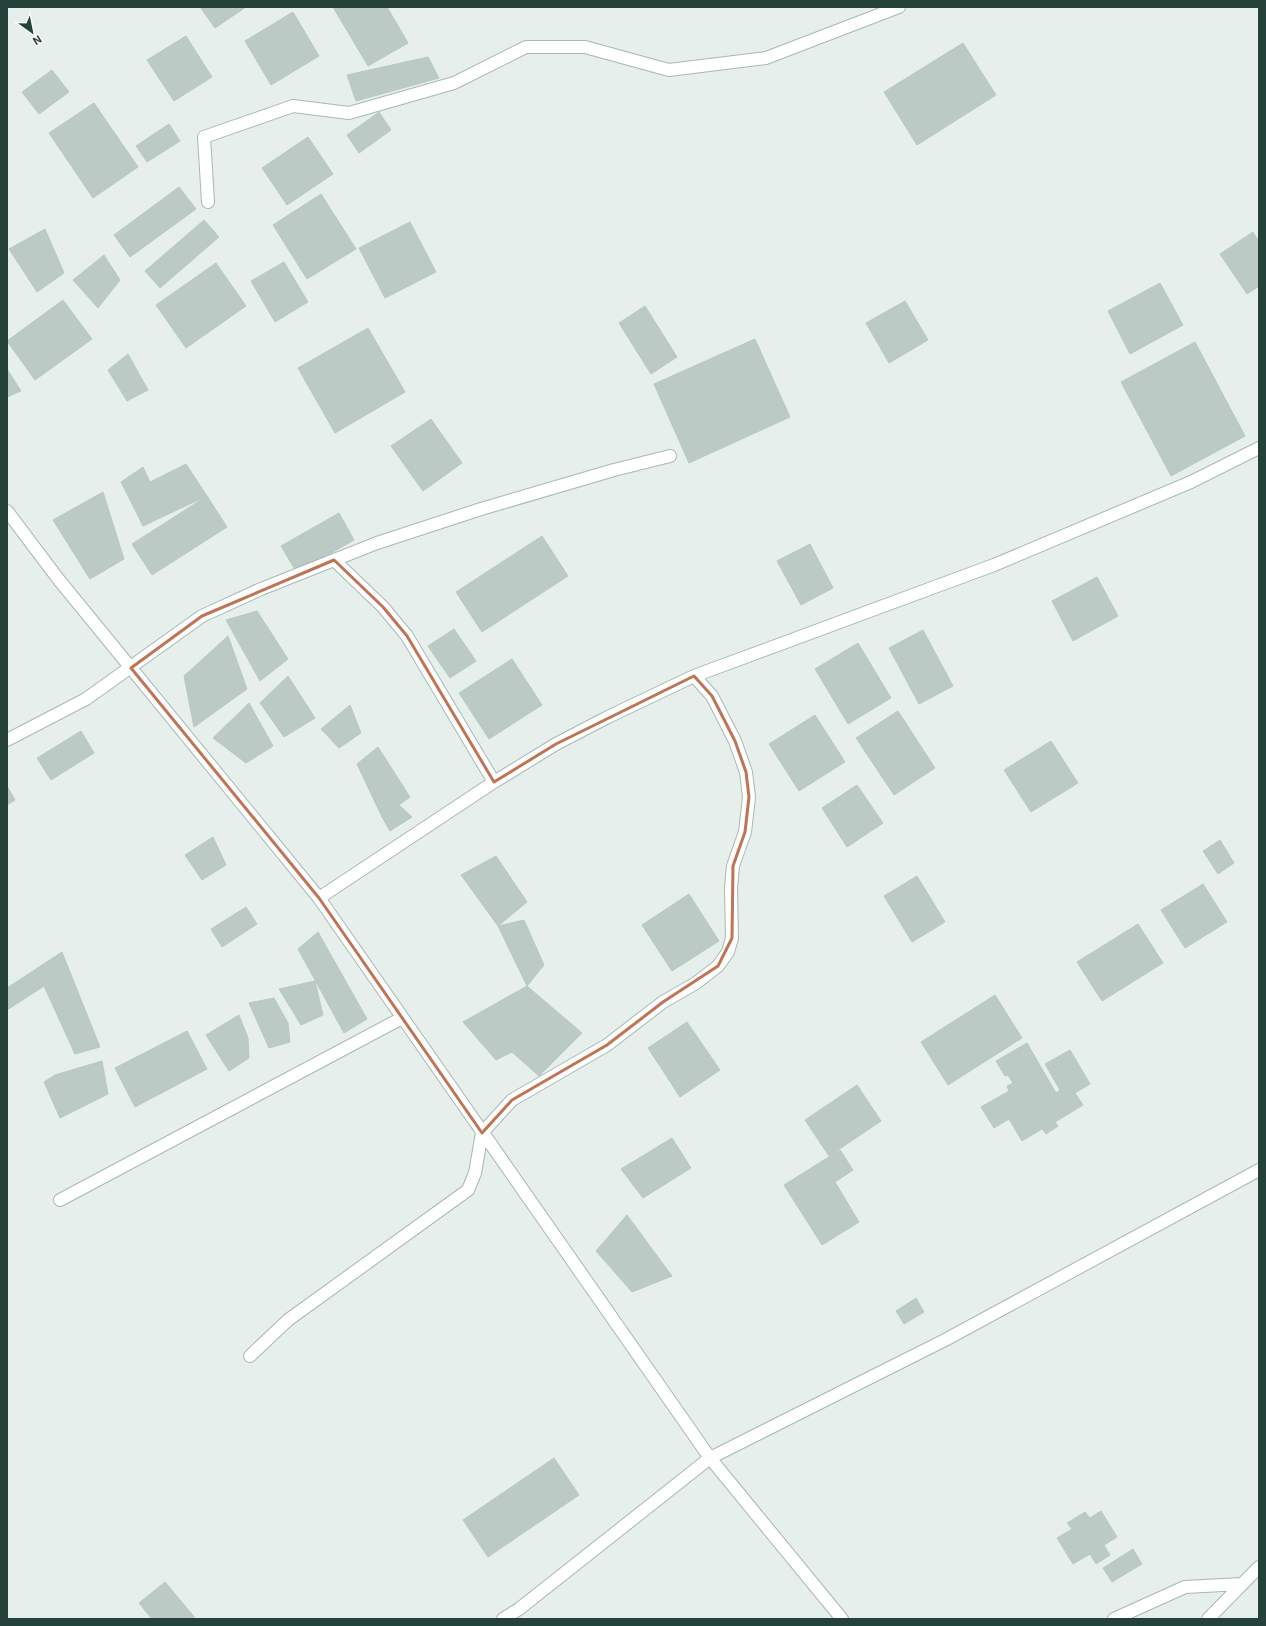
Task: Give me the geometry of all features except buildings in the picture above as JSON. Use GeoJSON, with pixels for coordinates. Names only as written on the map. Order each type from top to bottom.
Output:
{"type":"FeatureCollection","features":[{"type":"Feature","properties":{"kind":"street"},"geometry":{"type":"LineString","coordinates":[[208,202],[204,137],[293,106],[350,113],[454,83],[526,47],[585,47],[668,70],[766,58],[899,7]]}},
{"type":"Feature","properties":{"kind":"street"},"geometry":{"type":"LineString","coordinates":[[319,898],[494,782],[556,744],[694,676],[994,565],[1191,482],[1259,448]]}},
{"type":"Feature","properties":{"kind":"street"},"geometry":{"type":"LineString","coordinates":[[7,740],[86,699],[202,616],[262,589],[377,543],[481,509],[614,470],[670,456]]}},
{"type":"Feature","properties":{"kind":"street"},"geometry":{"type":"LineString","coordinates":[[7,511],[59,580],[319,898],[710,1458],[842,1619]]}},
{"type":"Feature","properties":{"kind":"street"},"geometry":{"type":"LineString","coordinates":[[334,560],[383,607],[408,636],[494,782]]}},
{"type":"Feature","properties":{"kind":"street"},"geometry":{"type":"LineString","coordinates":[[250,1356],[288,1320],[468,1190],[475,1173],[482,1132],[512,1100],[607,1045],[663,1002],[696,983],[718,966],[728,952],[732,938],[731,888],[733,866],[745,832],[749,797],[746,772],[736,741],[712,696],[694,676]]}},
{"type":"Feature","properties":{"kind":"street"},"geometry":{"type":"LineString","coordinates":[[60,1200],[402,1018]]}},
{"type":"Feature","properties":{"kind":"street"},"geometry":{"type":"LineString","coordinates":[[503,1619],[519,1609],[710,1458],[945,1340],[1259,1170]]}},
{"type":"Feature","properties":{"kind":"street"},"geometry":{"type":"LineString","coordinates":[[1208,1619],[1259,1567]]}},
{"type":"Feature","properties":{"kind":"street"},"geometry":{"type":"LineString","coordinates":[[1114,1619],[1185,1587],[1242,1584]]}},
{"type":"Feature","properties":{"kind":"highlighted area"},"geometry":{"type":"Polygon","coordinates":[[[334,560],[383,607],[407,636],[494,782],[556,744],[694,676],[712,696],[735,741],[746,772],[749,797],[745,832],[733,866],[732,938],[718,966],[663,1002],[607,1045],[512,1100],[482,1133],[319,898],[131,668],[202,616],[334,560]]]}}]}
